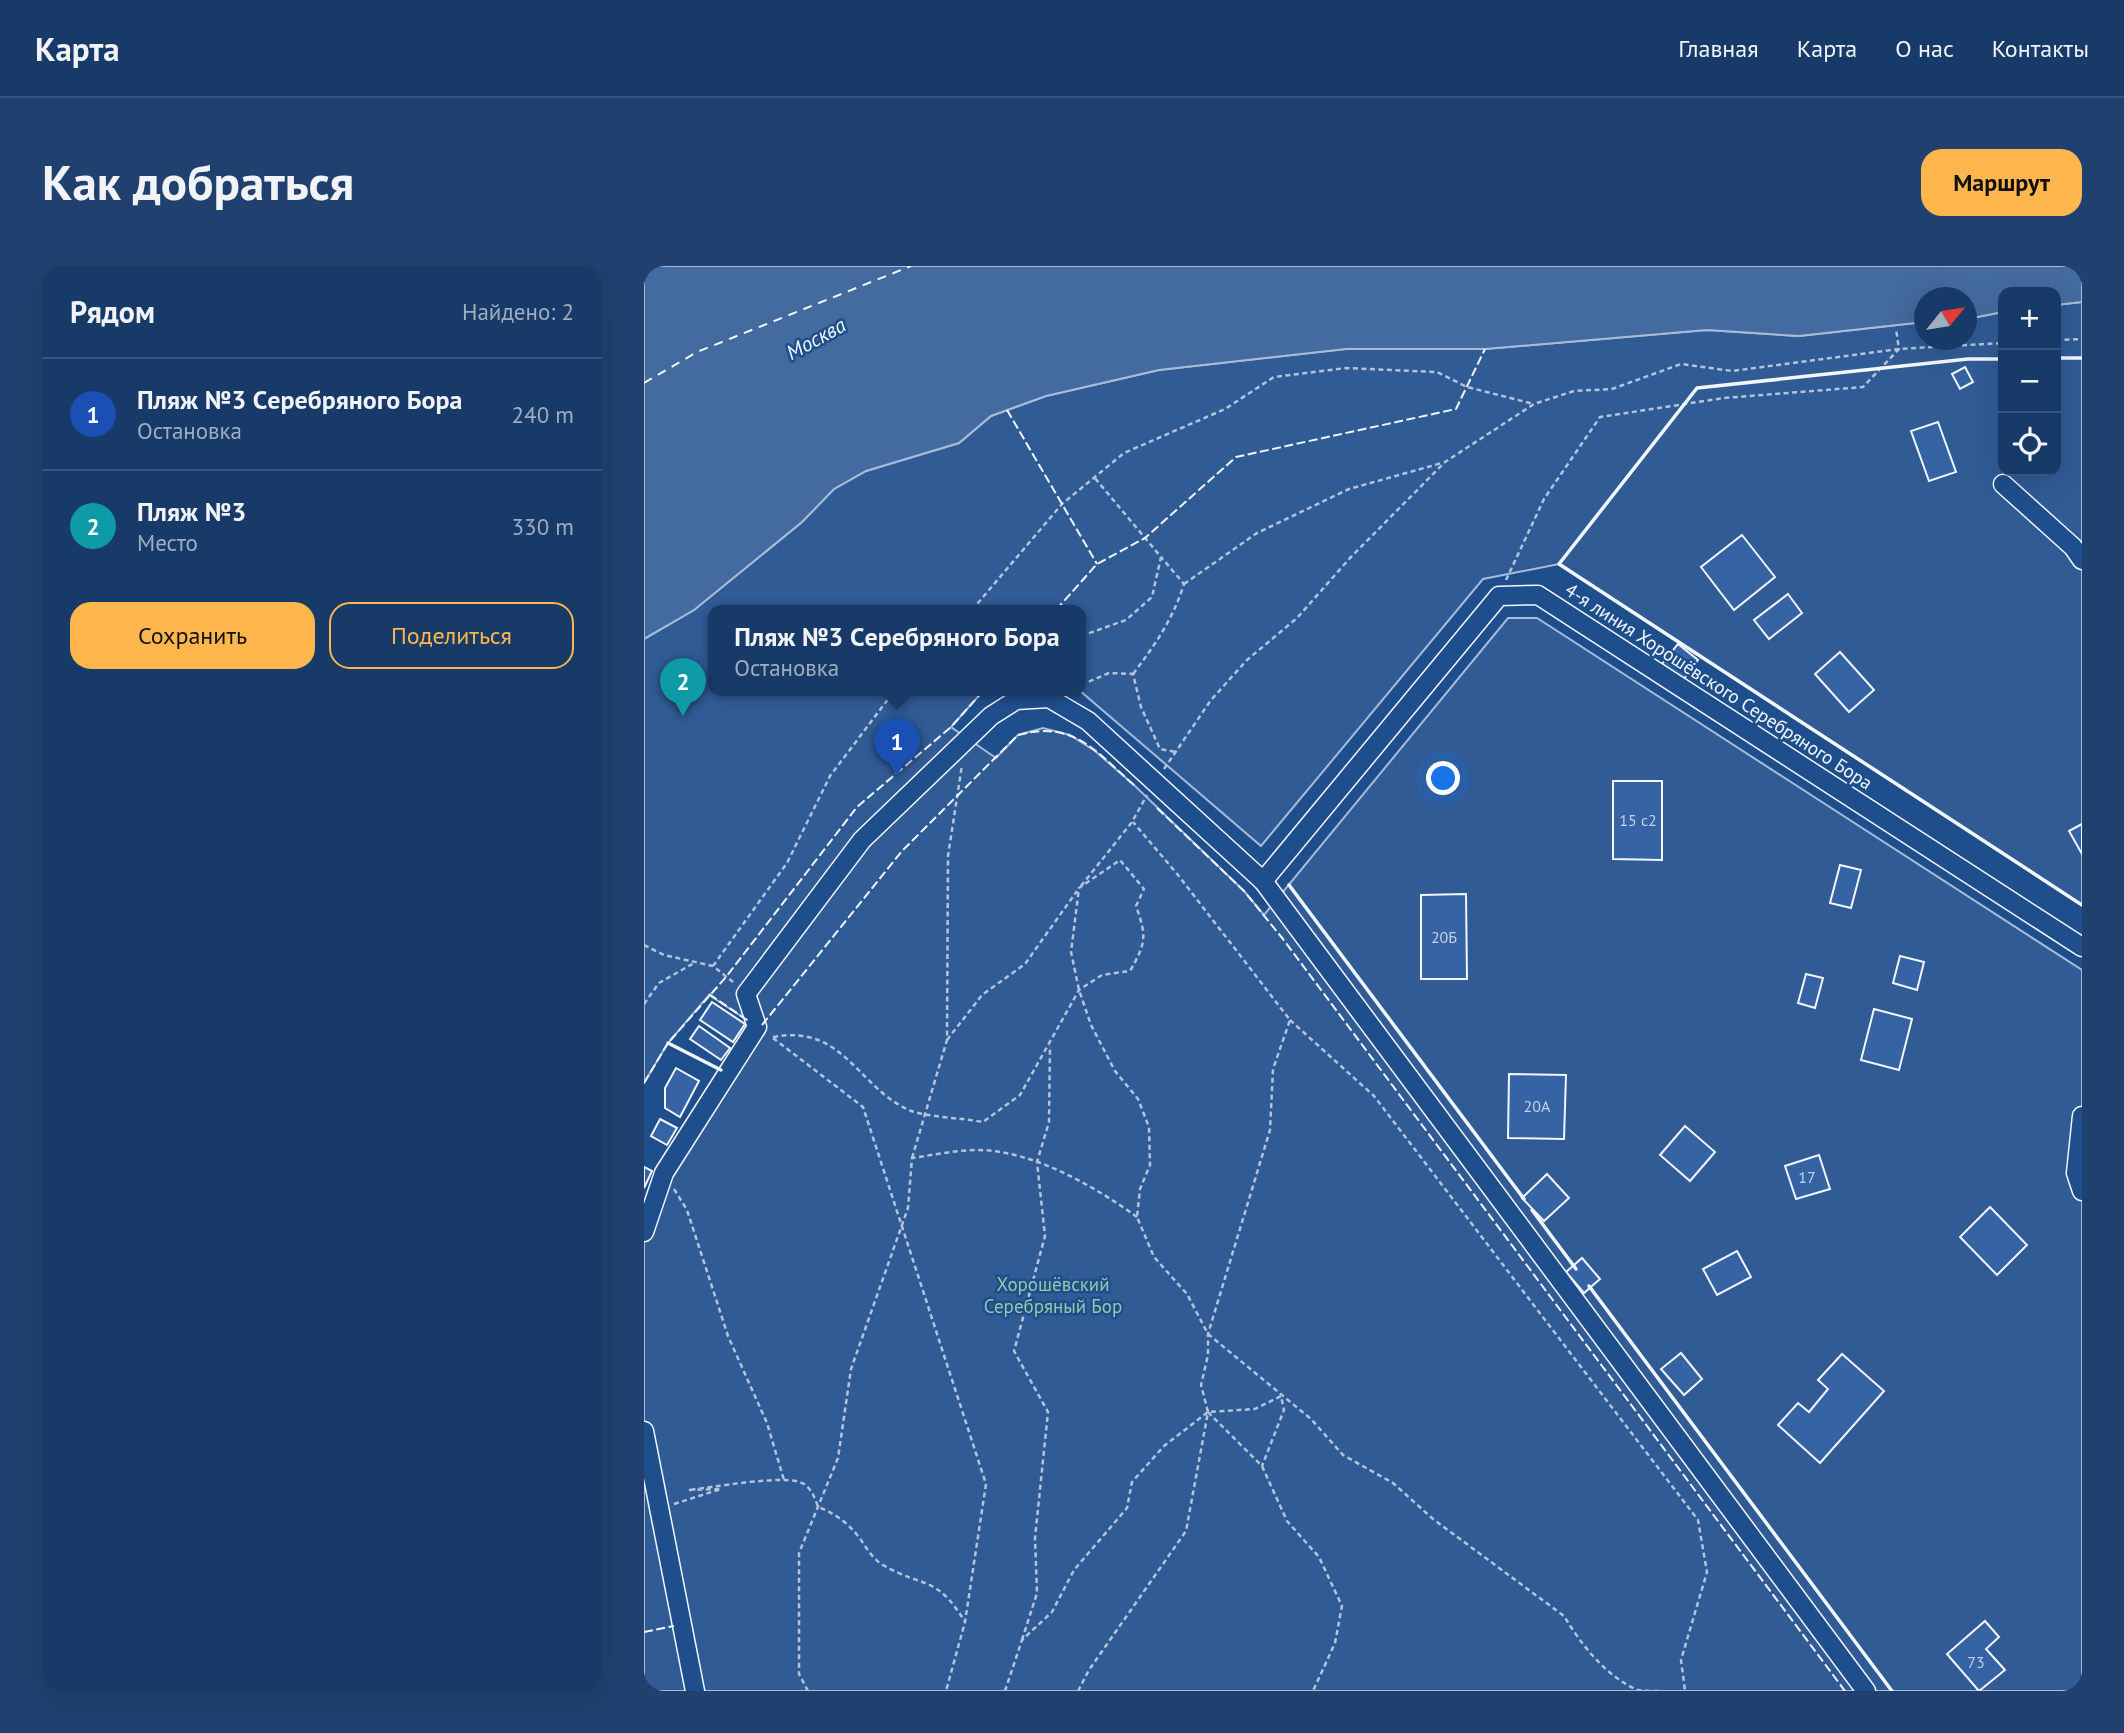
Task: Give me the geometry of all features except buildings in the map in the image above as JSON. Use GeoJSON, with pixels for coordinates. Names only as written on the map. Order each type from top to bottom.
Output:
{"type":"FeatureCollection","features":[{"type":"Feature","properties":{"kind":"street"},"geometry":{"type":"LineString","coordinates":[[2003,484],[2073,547],[2082,561]]}},
{"type":"Feature","properties":{"kind":"street","name":"4-я линия Хорошёвского Серебряного Бора"},"geometry":{"type":"LineString","coordinates":[[1499,596],[1538,595],[2082,947]]}},
{"type":"Feature","properties":{"kind":"street"},"geometry":{"type":"LineString","coordinates":[[1263,881],[1499,596]]}},
{"type":"Feature","properties":{"kind":"street"},"geometry":{"type":"LineString","coordinates":[[644,1232],[664,1174],[757,1027],[746,994],[862,840],[990,716],[1016,700],[1049,698],[1088,720],[1263,881],[1866,1691]]}},
{"type":"Feature","properties":{"kind":"street"},"geometry":{"type":"LineString","coordinates":[[2082,1116],[2076,1173],[2082,1191]]}},
{"type":"Feature","properties":{"kind":"street"},"geometry":{"type":"LineString","coordinates":[[644,1431],[695,1691]]}},
{"type":"Feature","properties":{"kind":"path"},"geometry":{"type":"LineString","coordinates":[[1896,329],[1899,349]]}},
{"type":"Feature","properties":{"kind":"path"},"geometry":{"type":"LineString","coordinates":[[2061,340],[2082,339]]}},
{"type":"Feature","properties":{"kind":"path"},"geometry":{"type":"LineString","coordinates":[[947,1040],[982,995],[1025,964],[1079,888],[1132,822],[1154,783],[1211,700],[1247,660],[1297,618],[1350,558],[1445,462],[1534,404],[1574,391],[1612,389],[1681,363],[1732,372],[1899,349],[1998,342]]}},
{"type":"Feature","properties":{"kind":"path"},"geometry":{"type":"LineString","coordinates":[[1499,596],[1544,499],[1600,417],[1724,398],[1863,387],[1899,349]]}},
{"type":"Feature","properties":{"kind":"path"},"geometry":{"type":"LineString","coordinates":[[976,605],[1062,504],[1124,453],[1225,409],[1274,377],[1346,368],[1437,372],[1467,387],[1534,404]]}},
{"type":"Feature","properties":{"kind":"path"},"geometry":{"type":"LineString","coordinates":[[1177,752],[1160,749],[1141,707],[1133,674],[1170,620],[1184,583],[1257,533],[1349,489],[1445,462]]}},
{"type":"Feature","properties":{"kind":"path"},"geometry":{"type":"LineString","coordinates":[[1094,477],[1184,583]]}},
{"type":"Feature","properties":{"kind":"path"},"geometry":{"type":"LineString","coordinates":[[1086,634],[1125,620],[1152,597],[1161,558]]}},
{"type":"Feature","properties":{"kind":"path"},"geometry":{"type":"LineString","coordinates":[[1086,683],[1109,673],[1133,674]]}},
{"type":"Feature","properties":{"kind":"path"},"geometry":{"type":"LineString","coordinates":[[713,966],[787,863],[830,776],[890,696]]}},
{"type":"Feature","properties":{"kind":"path"},"geometry":{"type":"LineString","coordinates":[[808,1691],[799,1674],[800,1553],[838,1458],[851,1369],[908,1208],[912,1158],[947,1040],[948,856],[962,764]]}},
{"type":"Feature","properties":{"kind":"path"},"geometry":{"type":"LineString","coordinates":[[1132,822],[1178,874],[1290,1020],[1374,1096],[1698,1520],[1707,1572],[1681,1660],[1685,1691]]}},
{"type":"Feature","properties":{"kind":"path"},"geometry":{"type":"LineString","coordinates":[[773,1037],[795,1033],[821,1040],[897,1103],[911,1111],[983,1122],[1020,1095],[1050,1046],[1060,1018],[1079,990],[1102,975],[1130,971],[1144,946],[1143,927],[1136,906],[1144,889],[1120,860],[1079,888],[1070,952],[1079,990],[1091,1025],[1115,1071],[1138,1098],[1149,1126],[1150,1165],[1140,1189],[1137,1217],[1154,1257],[1187,1294],[1208,1334],[1311,1419],[1343,1454],[1393,1483],[1433,1519],[1564,1616],[1578,1639],[1608,1670],[1639,1691],[1660,1691]]}},
{"type":"Feature","properties":{"kind":"path"},"geometry":{"type":"LineString","coordinates":[[644,945],[694,963],[713,966],[746,994]]}},
{"type":"Feature","properties":{"kind":"path"},"geometry":{"type":"LineString","coordinates":[[644,1004],[659,983],[694,963]]}},
{"type":"Feature","properties":{"kind":"path"},"geometry":{"type":"LineString","coordinates":[[1079,1691],[1089,1670],[1186,1531],[1208,1412],[1201,1385],[1208,1354],[1208,1334],[1270,1130],[1273,1069],[1290,1020]]}},
{"type":"Feature","properties":{"kind":"path"},"geometry":{"type":"LineString","coordinates":[[766,1033],[863,1107],[986,1485],[965,1622],[946,1691]]}},
{"type":"Feature","properties":{"kind":"path"},"geometry":{"type":"LineString","coordinates":[[1005,1691],[1037,1593],[1035,1538],[1048,1412],[1014,1350],[1045,1236],[1037,1162],[1049,1122],[1050,1046]]}},
{"type":"Feature","properties":{"kind":"path"},"geometry":{"type":"LineString","coordinates":[[912,1158],[979,1150],[1037,1162],[1104,1194],[1137,1217]]}},
{"type":"Feature","properties":{"kind":"path"},"geometry":{"type":"LineString","coordinates":[[664,1174],[687,1210],[728,1336],[767,1423],[784,1480]]}},
{"type":"Feature","properties":{"kind":"path"},"geometry":{"type":"LineString","coordinates":[[1022,1640],[1052,1612],[1074,1570],[1127,1508],[1132,1482],[1164,1446],[1208,1412],[1255,1409],[1281,1396]]}},
{"type":"Feature","properties":{"kind":"path"},"geometry":{"type":"LineString","coordinates":[[1262,1466],[1284,1410],[1281,1396]]}},
{"type":"Feature","properties":{"kind":"path"},"geometry":{"type":"LineString","coordinates":[[1208,1412],[1262,1466],[1287,1521],[1319,1557],[1342,1606],[1335,1643],[1313,1691]]}},
{"type":"Feature","properties":{"kind":"path"},"geometry":{"type":"LineString","coordinates":[[662,1520],[667,1506],[721,1489],[688,1490],[784,1480],[802,1482],[814,1494],[818,1507]]}},
{"type":"Feature","properties":{"kind":"path"},"geometry":{"type":"LineString","coordinates":[[818,1507],[837,1515],[883,1565],[940,1588],[950,1597],[965,1622]]}},
{"type":"Feature","properties":{"kind":"shaded area"},"geometry":{"type":"Polygon","coordinates":[[[2082,302],[2082,905],[1559,564],[1483,579],[1261,846],[1086,696],[1086,605],[708,605],[708,696],[979,696],[951,727],[996,758],[1018,735],[1043,728],[1070,735],[1095,751],[1134,785],[1244,891],[1264,915],[1508,618],[1537,618],[2082,970],[2082,1691],[644,1691],[644,1210],[750,1022],[709,995],[668,1043],[644,1083],[644,639],[694,610],[802,522],[834,489],[866,471],[959,443],[991,416],[1046,396],[1159,370],[1346,349],[1485,349],[1707,330],[1799,336],[1914,323],[1914,350],[1977,350],[1977,317],[1998,313],[1998,476],[2061,476],[2061,304],[2082,302]]]}},
{"type":"Feature","properties":{"kind":"water","name":"Москва"},"geometry":{"type":"Polygon","coordinates":[[[644,266],[2082,266],[2082,302],[2061,304],[2061,287],[1998,287],[1998,313],[1977,317],[1977,287],[1914,287],[1914,323],[1799,336],[1707,330],[1485,349],[1346,349],[1159,370],[1046,396],[991,416],[959,443],[866,471],[834,489],[802,522],[694,610],[644,639],[644,266]]]}},
{"type":"Feature","properties":{"kind":"ferry route"},"geometry":{"type":"LineString","coordinates":[[644,383],[697,352],[911,266]]}},
{"type":"Feature","properties":{"kind":"fence"},"geometry":{"type":"LineString","coordinates":[[1060,605],[1097,564],[1145,538],[1236,457],[1456,409],[1485,349]]}},
{"type":"Feature","properties":{"kind":"fence"},"geometry":{"type":"LineString","coordinates":[[1007,410],[1097,564]]}},
{"type":"Feature","properties":{"kind":"fence"},"geometry":{"type":"LineString","coordinates":[[644,1083],[668,1043],[726,977],[857,807],[951,727],[979,696]]}},
{"type":"Feature","properties":{"kind":"fence"},"geometry":{"type":"LineString","coordinates":[[762,1025],[902,851],[1018,735],[1037,731],[1069,735],[1095,750],[1134,785]]}},
{"type":"Feature","properties":{"kind":"fence"},"geometry":{"type":"LineString","coordinates":[[1157,808],[1244,891],[1283,939],[1845,1691]]}},
{"type":"Feature","properties":{"kind":"fence"},"geometry":{"type":"LineString","coordinates":[[709,994],[750,1022]]}},
{"type":"Feature","properties":{"kind":"fence"},"geometry":{"type":"LineString","coordinates":[[644,1632],[674,1626]]}},
{"type":"Feature","properties":{"kind":"wall"},"geometry":{"type":"LineString","coordinates":[[2061,358],[2082,358]]}},
{"type":"Feature","properties":{"kind":"wall"},"geometry":{"type":"LineString","coordinates":[[1998,359],[1968,359],[1697,388],[1559,564],[2082,905]]}},
{"type":"Feature","properties":{"kind":"wall"},"geometry":{"type":"LineString","coordinates":[[1289,885],[1524,1199]]}},
{"type":"Feature","properties":{"kind":"wall"},"geometry":{"type":"LineString","coordinates":[[668,1043],[721,1070]]}},
{"type":"Feature","properties":{"kind":"wall"},"geometry":{"type":"LineString","coordinates":[[1532,1210],[1576,1269]]}},
{"type":"Feature","properties":{"kind":"wall"},"geometry":{"type":"LineString","coordinates":[[1589,1286],[1892,1691]]}},
{"type":"Feature","properties":{"kind":"place","name":"Пляж №3"},"geometry":{"type":"Point","coordinates":[683,716]}},
{"type":"Feature","properties":{"kind":"place","name":"Пляж №3 Cеребряного Бора"},"geometry":{"type":"Point","coordinates":[897,776]}},
{"type":"Feature","properties":{"kind":"park label","name":"Хорошёвский Серебряный Бор"},"geometry":{"type":"Point","coordinates":[1053,1295]}}]}
